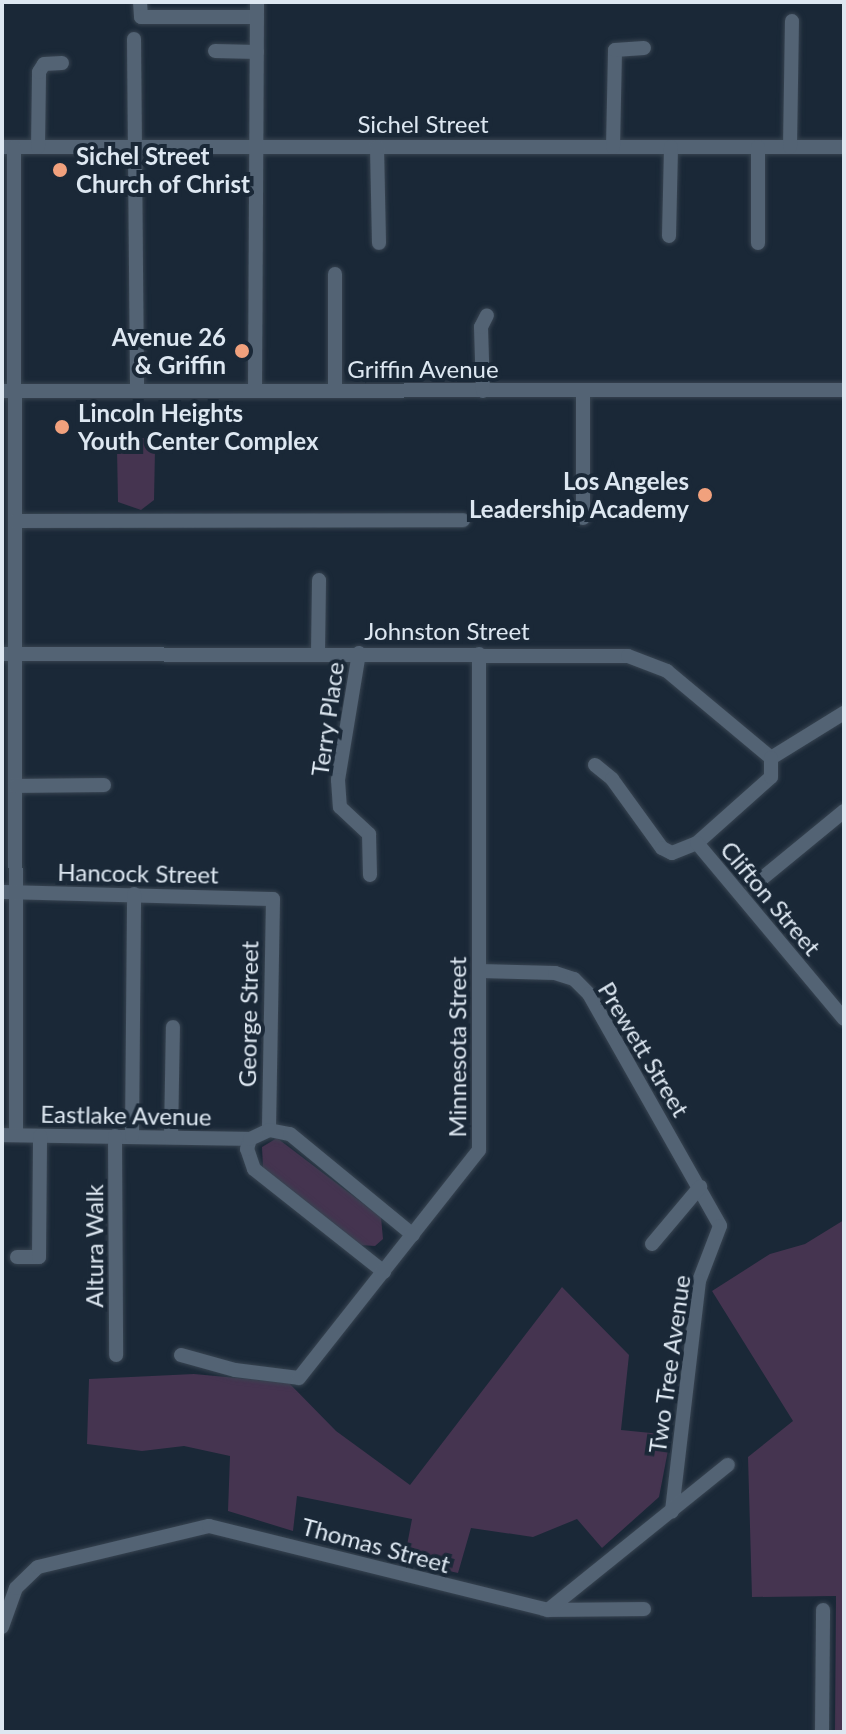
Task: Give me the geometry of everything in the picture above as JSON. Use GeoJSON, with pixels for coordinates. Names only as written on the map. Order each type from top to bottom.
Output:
{"type":"FeatureCollection","features":[{"type":"Feature","properties":{"kind":"street"},"geometry":{"type":"LineString","coordinates":[[140,2],[141,17],[257,10],[255,390]]}},
{"type":"Feature","properties":{"kind":"street"},"geometry":{"type":"LineString","coordinates":[[790,147],[792,21]]}},
{"type":"Feature","properties":{"kind":"street"},"geometry":{"type":"LineString","coordinates":[[134,39],[137,389]]}},
{"type":"Feature","properties":{"kind":"street"},"geometry":{"type":"LineString","coordinates":[[613,147],[615,50],[644,48]]}},
{"type":"Feature","properties":{"kind":"street"},"geometry":{"type":"LineString","coordinates":[[215,51],[257,52]]}},
{"type":"Feature","properties":{"kind":"street"},"geometry":{"type":"LineString","coordinates":[[38,147],[39,72],[44,64],[62,63]]}},
{"type":"Feature","properties":{"kind":"street","name":"Sichel Street"},"geometry":{"type":"LineString","coordinates":[[8,147],[256,144],[844,147]]}},
{"type":"Feature","properties":{"kind":"street"},"geometry":{"type":"LineString","coordinates":[[8,147],[8,390],[15,521],[8,654],[15,786],[9,892],[9,1135]]}},
{"type":"Feature","properties":{"kind":"street"},"geometry":{"type":"LineString","coordinates":[[377,147],[379,243]]}},
{"type":"Feature","properties":{"kind":"street"},"geometry":{"type":"LineString","coordinates":[[669,236],[671,147]]}},
{"type":"Feature","properties":{"kind":"street"},"geometry":{"type":"LineString","coordinates":[[758,147],[758,243]]}},
{"type":"Feature","properties":{"kind":"street"},"geometry":{"type":"LineString","coordinates":[[335,274],[335,391]]}},
{"type":"Feature","properties":{"kind":"street"},"geometry":{"type":"LineString","coordinates":[[483,391],[481,327],[487,315]]}},
{"type":"Feature","properties":{"kind":"street","name":"Griffin Avenue"},"geometry":{"type":"LineString","coordinates":[[8,390],[844,390]]}},
{"type":"Feature","properties":{"kind":"street"},"geometry":{"type":"LineString","coordinates":[[583,392],[583,518]]}},
{"type":"Feature","properties":{"kind":"street"},"geometry":{"type":"LineString","coordinates":[[15,521],[463,520]]}},
{"type":"Feature","properties":{"kind":"street"},"geometry":{"type":"LineString","coordinates":[[318,653],[319,580]]}},
{"type":"Feature","properties":{"kind":"street","name":"Terry Place"},"geometry":{"type":"LineString","coordinates":[[359,653],[338,780],[340,807],[369,834],[370,875]]}},
{"type":"Feature","properties":{"kind":"street","name":"Johnston Street"},"geometry":{"type":"LineString","coordinates":[[8,654],[607,654],[648,662],[685,684],[771,758]]}},
{"type":"Feature","properties":{"kind":"street","name":"Minnesota Street"},"geometry":{"type":"LineString","coordinates":[[181,1355],[235,1370],[299,1378],[479,1150],[479,654]]}},
{"type":"Feature","properties":{"kind":"street"},"geometry":{"type":"LineString","coordinates":[[697,843],[771,777],[771,758],[844,713]]}},
{"type":"Feature","properties":{"kind":"street","name":"Clifton Street"},"geometry":{"type":"LineString","coordinates":[[595,765],[612,779],[662,848],[683,852],[697,843],[844,1019]]}},
{"type":"Feature","properties":{"kind":"street"},"geometry":{"type":"LineString","coordinates":[[15,786],[104,785]]}},
{"type":"Feature","properties":{"kind":"street"},"geometry":{"type":"LineString","coordinates":[[754,885],[844,811]]}},
{"type":"Feature","properties":{"kind":"street","name":"Hancock Street"},"geometry":{"type":"LineString","coordinates":[[9,892],[273,899]]}},
{"type":"Feature","properties":{"kind":"street"},"geometry":{"type":"LineString","coordinates":[[132,1136],[134,894]]}},
{"type":"Feature","properties":{"kind":"street","name":"George Street"},"geometry":{"type":"LineString","coordinates":[[269,1130],[273,899]]}},
{"type":"Feature","properties":{"kind":"street","name":"Prewett Street"},"geometry":{"type":"LineString","coordinates":[[480,971],[555,973],[582,987],[720,1226]]}},
{"type":"Feature","properties":{"kind":"street"},"geometry":{"type":"LineString","coordinates":[[171,1137],[173,1027]]}},
{"type":"Feature","properties":{"kind":"street"},"geometry":{"type":"LineString","coordinates":[[269,1130],[290,1134],[413,1235]]}},
{"type":"Feature","properties":{"kind":"street","name":"Eastlake Avenue"},"geometry":{"type":"LineString","coordinates":[[9,1135],[250,1139],[269,1130]]}},
{"type":"Feature","properties":{"kind":"street"},"geometry":{"type":"LineString","coordinates":[[17,1257],[39,1257],[40,1136]]}},
{"type":"Feature","properties":{"kind":"street","name":"Altura Walk"},"geometry":{"type":"LineString","coordinates":[[115,1136],[116,1355]]}},
{"type":"Feature","properties":{"kind":"street"},"geometry":{"type":"LineString","coordinates":[[250,1139],[247,1149],[254,1169],[384,1272]]}},
{"type":"Feature","properties":{"kind":"street"},"geometry":{"type":"LineString","coordinates":[[652,1244],[700,1187]]}},
{"type":"Feature","properties":{"kind":"street","name":"Two Tree Avenue"},"geometry":{"type":"LineString","coordinates":[[672,1511],[699,1281],[720,1226]]}},
{"type":"Feature","properties":{"kind":"street"},"geometry":{"type":"LineString","coordinates":[[548,1610],[728,1465]]}},
{"type":"Feature","properties":{"kind":"street","name":"Thomas Street"},"geometry":{"type":"LineString","coordinates":[[2,1627],[6,1603],[27,1575],[38,1567],[209,1526],[548,1610],[644,1609]]}},
{"type":"Feature","properties":{"kind":"street"},"geometry":{"type":"LineString","coordinates":[[822,1732],[823,1610]]}},
{"type":"Feature","properties":{"kind":"shaded area"},"geometry":{"type":"Polygon","coordinates":[[[129,438],[147,438],[155,449],[154,500],[141,510],[118,502],[117,449],[129,438]]]}},
{"type":"Feature","properties":{"kind":"shaded area"},"geometry":{"type":"Polygon","coordinates":[[[277,1138],[381,1217],[383,1239],[375,1246],[360,1245],[263,1168],[262,1147],[277,1138]]]}},
{"type":"Feature","properties":{"kind":"shaded area"},"geometry":{"type":"Polygon","coordinates":[[[844,1220],[844,1732],[835,1732],[836,1596],[752,1597],[748,1457],[793,1421],[712,1291],[770,1254],[805,1244],[844,1220]]]}},
{"type":"Feature","properties":{"kind":"shaded area"},"geometry":{"type":"Polygon","coordinates":[[[562,1287],[629,1355],[621,1430],[671,1435],[659,1497],[602,1548],[577,1519],[533,1537],[471,1528],[458,1573],[404,1561],[412,1519],[297,1496],[293,1531],[228,1511],[230,1456],[184,1446],[142,1451],[87,1444],[89,1379],[194,1374],[289,1383],[336,1431],[410,1485],[562,1287]]]}},
{"type":"Feature","properties":{"kind":"place","name":"Sichel Street Church of Christ"},"geometry":{"type":"Point","coordinates":[60,170]}},
{"type":"Feature","properties":{"kind":"place","name":"Avenue 26 & Griffin"},"geometry":{"type":"Point","coordinates":[242,351]}},
{"type":"Feature","properties":{"kind":"place","name":"Lincoln Heights Youth Center Complex"},"geometry":{"type":"Point","coordinates":[62,427]}},
{"type":"Feature","properties":{"kind":"place","name":"Los Angeles Leadership Academy"},"geometry":{"type":"Point","coordinates":[705,495]}}]}
